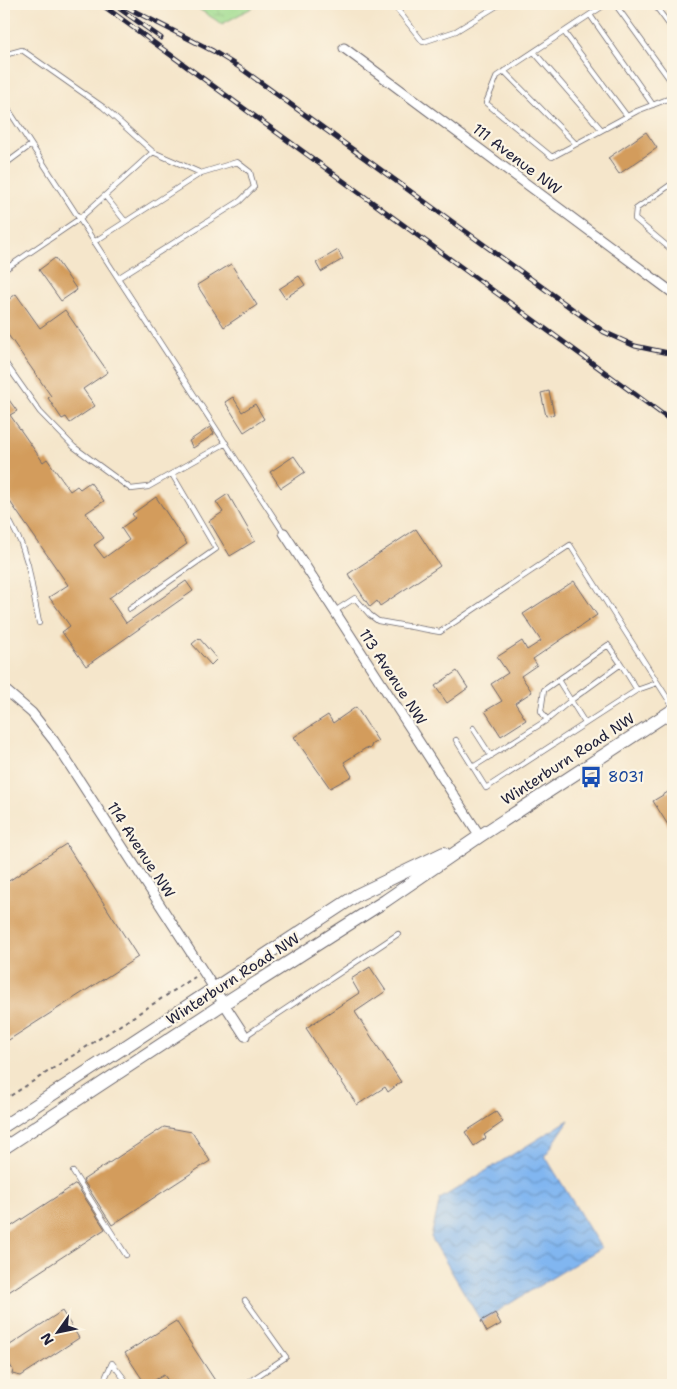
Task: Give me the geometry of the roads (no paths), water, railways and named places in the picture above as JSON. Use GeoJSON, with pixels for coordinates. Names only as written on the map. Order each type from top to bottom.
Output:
{"type":"FeatureCollection","features":[{"type":"Feature","properties":{"kind":"main road","name":"Winterburn Road NW"},"geometry":{"type":"LineString","coordinates":[[4,1148],[223,1004],[385,901],[673,709]]}},
{"type":"Feature","properties":{"kind":"main road","name":"Winterburn Road NW"},"geometry":{"type":"LineString","coordinates":[[4,1126],[357,895],[480,836]]}},
{"type":"Feature","properties":{"kind":"street","name":"111 Avenue NW"},"geometry":{"type":"LineString","coordinates":[[344,48],[673,292]]}},
{"type":"Feature","properties":{"kind":"street","name":"113 Avenue NW"},"geometry":{"type":"LineString","coordinates":[[284,533],[480,836]]}},
{"type":"Feature","properties":{"kind":"street","name":"114 Avenue NW"},"geometry":{"type":"LineString","coordinates":[[4,689],[32,712],[54,741],[245,1036]]}},
{"type":"Feature","properties":{"kind":"lane"},"geometry":{"type":"LineString","coordinates":[[393,4],[423,42],[456,31],[500,4]]}},
{"type":"Feature","properties":{"kind":"lane"},"geometry":{"type":"LineString","coordinates":[[606,4],[497,76],[486,103],[552,157],[627,116],[673,97]]}},
{"type":"Feature","properties":{"kind":"lane"},"geometry":{"type":"LineString","coordinates":[[615,4],[673,84]]}},
{"type":"Feature","properties":{"kind":"lane"},"geometry":{"type":"LineString","coordinates":[[654,4],[673,30]]}},
{"type":"Feature","properties":{"kind":"lane"},"geometry":{"type":"LineString","coordinates":[[590,15],[653,105]]}},
{"type":"Feature","properties":{"kind":"lane"},"geometry":{"type":"LineString","coordinates":[[564,32],[627,116]]}},
{"type":"Feature","properties":{"kind":"lane"},"geometry":{"type":"LineString","coordinates":[[4,55],[22,50],[102,107],[153,152],[201,172]]}},
{"type":"Feature","properties":{"kind":"lane"},"geometry":{"type":"LineString","coordinates":[[534,52],[601,129]]}},
{"type":"Feature","properties":{"kind":"lane"},"geometry":{"type":"LineString","coordinates":[[504,71],[575,143]]}},
{"type":"Feature","properties":{"kind":"lane"},"geometry":{"type":"LineString","coordinates":[[4,103],[284,533]]}},
{"type":"Feature","properties":{"kind":"lane"},"geometry":{"type":"LineString","coordinates":[[4,165],[31,145]]}},
{"type":"Feature","properties":{"kind":"lane"},"geometry":{"type":"LineString","coordinates":[[4,270],[78,218],[153,152]]}},
{"type":"Feature","properties":{"kind":"lane"},"geometry":{"type":"LineString","coordinates":[[94,242],[201,172],[237,162],[250,172],[254,187],[240,201],[118,278]]}},
{"type":"Feature","properties":{"kind":"lane"},"geometry":{"type":"LineString","coordinates":[[673,183],[636,209],[635,219],[673,251]]}},
{"type":"Feature","properties":{"kind":"lane"},"geometry":{"type":"LineString","coordinates":[[105,196],[126,222]]}},
{"type":"Feature","properties":{"kind":"lane"},"geometry":{"type":"LineString","coordinates":[[4,362],[40,412],[74,448],[131,489],[148,487],[226,443]]}},
{"type":"Feature","properties":{"kind":"lane"},"geometry":{"type":"LineString","coordinates":[[130,609],[216,548],[172,474]]}},
{"type":"Feature","properties":{"kind":"lane"},"geometry":{"type":"LineString","coordinates":[[4,510],[21,542],[28,565],[39,623]]}},
{"type":"Feature","properties":{"kind":"lane"},"geometry":{"type":"LineString","coordinates":[[335,612],[355,598],[370,616],[378,621],[440,632],[570,545],[673,709]]}},
{"type":"Feature","properties":{"kind":"lane"},"geometry":{"type":"LineString","coordinates":[[547,720],[541,711],[544,690],[608,645],[637,690]]}},
{"type":"Feature","properties":{"kind":"lane"},"geometry":{"type":"LineString","coordinates":[[473,767],[547,720],[570,700],[621,664]]}},
{"type":"Feature","properties":{"kind":"lane"},"geometry":{"type":"LineString","coordinates":[[558,680],[585,723]]}},
{"type":"Feature","properties":{"kind":"lane"},"geometry":{"type":"LineString","coordinates":[[456,740],[486,788],[637,690],[657,683]]}},
{"type":"Feature","properties":{"kind":"lane"},"geometry":{"type":"LineString","coordinates":[[473,728],[491,756]]}},
{"type":"Feature","properties":{"kind":"lane"},"geometry":{"type":"LineString","coordinates":[[245,1036],[398,934]]}},
{"type":"Feature","properties":{"kind":"lane"},"geometry":{"type":"LineString","coordinates":[[73,1172],[126,1255]]}},
{"type":"Feature","properties":{"kind":"lane"},"geometry":{"type":"LineString","coordinates":[[244,1385],[286,1357],[245,1300]]}},
{"type":"Feature","properties":{"kind":"lane"},"geometry":{"type":"LineString","coordinates":[[102,1385],[112,1363],[129,1385]]}},
{"type":"Feature","properties":{"kind":"water"},"geometry":{"type":"Polygon","coordinates":[[[569,1120],[545,1156],[601,1248],[481,1321],[431,1237],[440,1199],[569,1120]]]}},
{"type":"Feature","properties":{"kind":"railway"},"geometry":{"type":"LineString","coordinates":[[101,4],[673,422]]}},
{"type":"Feature","properties":{"kind":"railway"},"geometry":{"type":"LineString","coordinates":[[113,4],[161,38]]}},
{"type":"Feature","properties":{"kind":"railway"},"geometry":{"type":"LineString","coordinates":[[126,7],[213,51],[242,69],[604,332],[635,346],[673,354]]}},
{"type":"Feature","properties":{"kind":"place","name":"8031"},"geometry":{"type":"Point","coordinates":[591,777]}}]}
